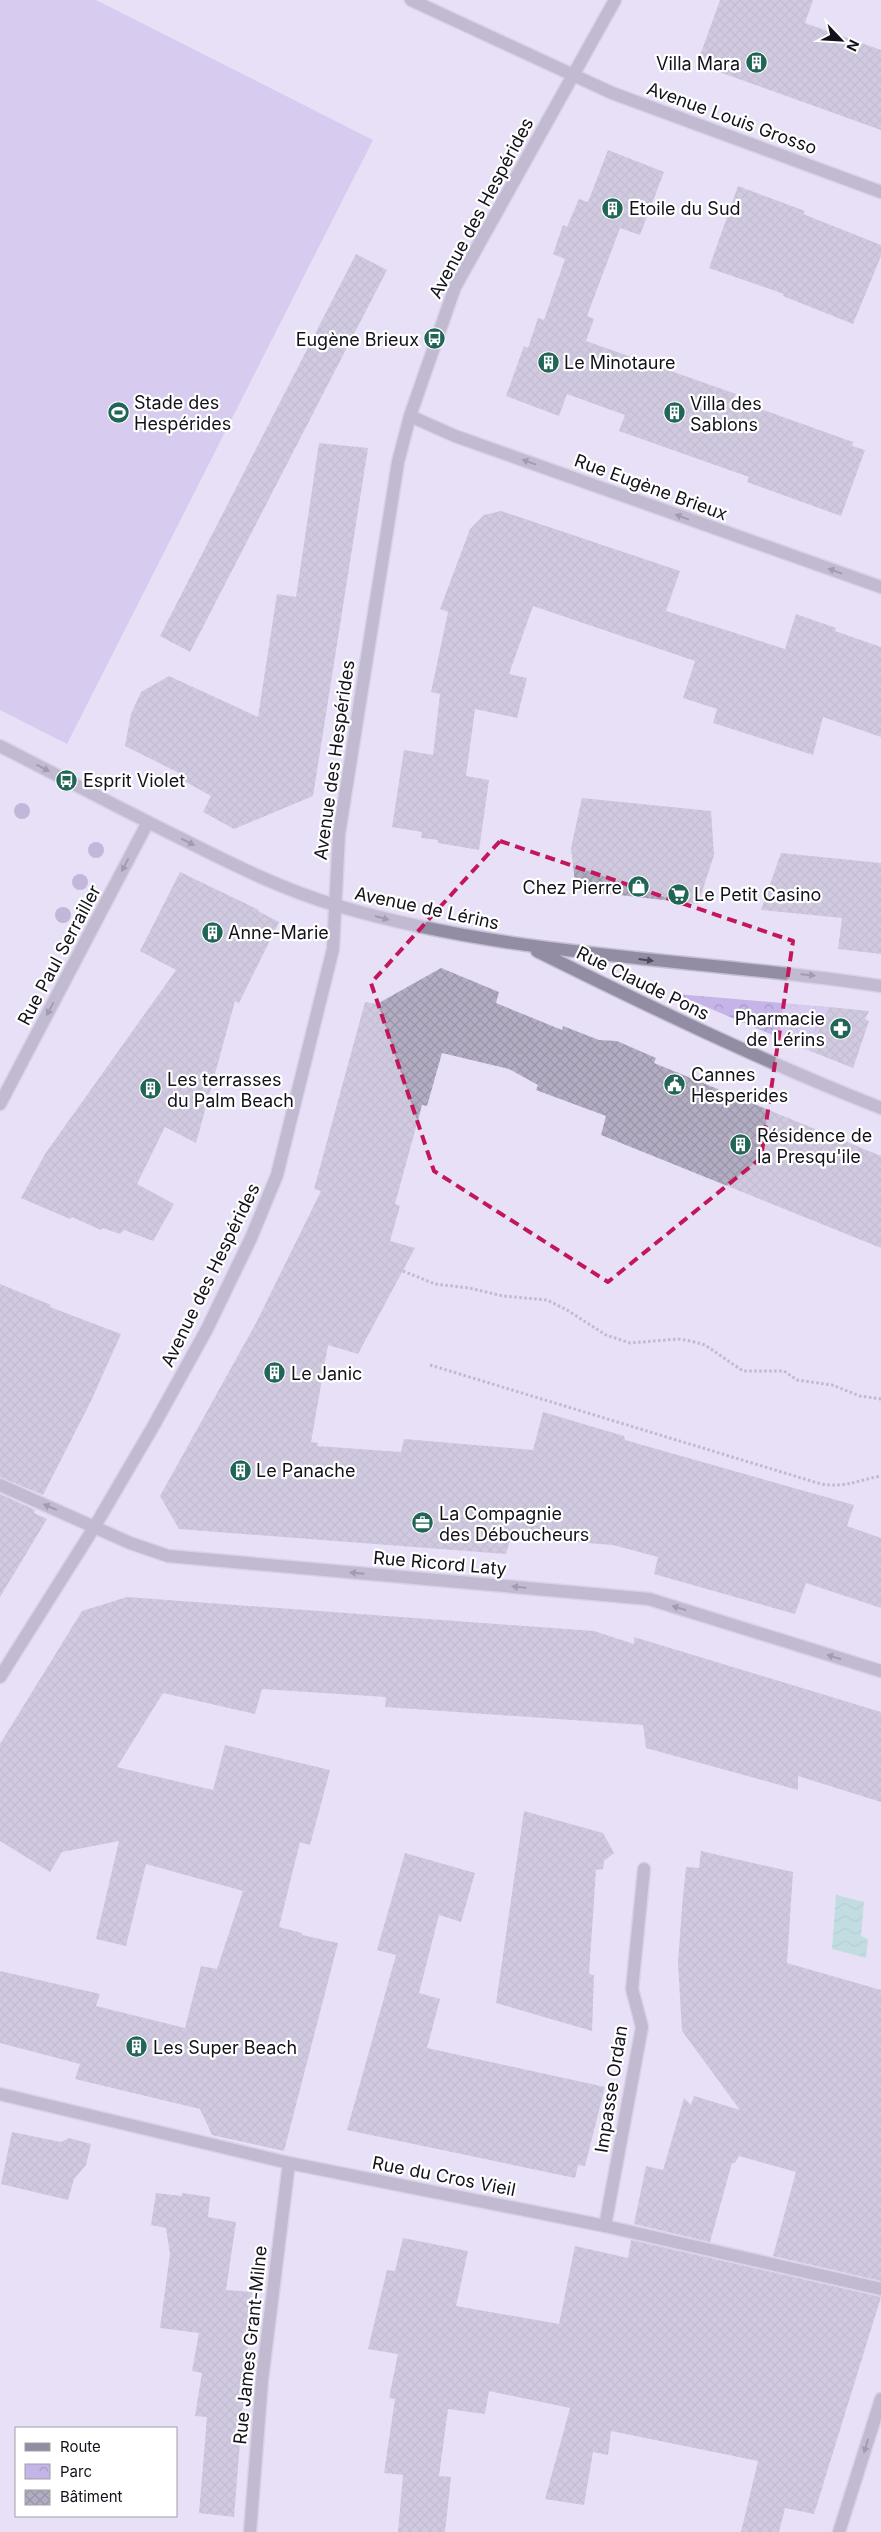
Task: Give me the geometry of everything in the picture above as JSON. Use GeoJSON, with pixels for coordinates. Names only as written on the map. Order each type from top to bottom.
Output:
{"type":"FeatureCollection","features":[{"type":"Feature","properties":{"kind":"street","name":"Avenue Louis Grosso"},"geometry":{"type":"LineString","coordinates":[[411,0],[612,93],[881,192]]}},
{"type":"Feature","properties":{"kind":"street","name":"Avenue des Hespérides"},"geometry":{"type":"LineString","coordinates":[[0,1677],[95,1526],[207,1329],[251,1238],[277,1175],[332,949],[335,905],[334,882],[339,834],[398,462],[410,416],[455,287],[571,75],[615,0]]}},
{"type":"Feature","properties":{"kind":"street","name":"Rue Eugène Brieux"},"geometry":{"type":"LineString","coordinates":[[410,416],[455,436],[881,587]]}},
{"type":"Feature","properties":{"kind":"street","name":"Avenue de Lérins"},"geometry":{"type":"LineString","coordinates":[[0,746],[272,884],[335,905],[395,921],[528,946],[681,964],[820,976],[881,986]]}},
{"type":"Feature","properties":{"kind":"street","name":"Rue Paul Serrailler"},"geometry":{"type":"LineString","coordinates":[[0,1104],[148,822]]}},
{"type":"Feature","properties":{"kind":"street","name":"Rue Claude Pons"},"geometry":{"type":"LineString","coordinates":[[528,946],[683,1022],[812,1081],[881,1108]]}},
{"type":"Feature","properties":{"kind":"street","name":"Rue Ricord Laty"},"geometry":{"type":"LineString","coordinates":[[0,1485],[130,1543],[168,1556],[649,1599],[881,1671]]}},
{"type":"Feature","properties":{"kind":"street","name":"Impasse Ordan"},"geometry":{"type":"LineString","coordinates":[[605,2226],[642,2027],[632,1989],[644,1869]]}},
{"type":"Feature","properties":{"kind":"street","name":"Rue du Cros Vieil"},"geometry":{"type":"LineString","coordinates":[[0,2094],[289,2163],[605,2226],[881,2289]]}},
{"type":"Feature","properties":{"kind":"street","name":"Rue James Grant-Milne"},"geometry":{"type":"LineString","coordinates":[[250,2532],[262,2380],[289,2163]]}},
{"type":"Feature","properties":{"kind":"street"},"geometry":{"type":"LineString","coordinates":[[839,2532],[881,2399]]}},
{"type":"Feature","properties":{"kind":"path"},"geometry":{"type":"LineString","coordinates":[[403,1271],[435,1284],[469,1288],[510,1297],[546,1300],[567,1310],[606,1336],[630,1343],[678,1339],[691,1340],[705,1345],[742,1371],[784,1371],[797,1380],[832,1385],[860,1396],[881,1399]]}},
{"type":"Feature","properties":{"kind":"path"},"geometry":{"type":"LineString","coordinates":[[430,1365],[820,1484],[833,1486],[848,1485],[881,1476]]}},
{"type":"Feature","properties":{"kind":"highlighted area"},"geometry":{"type":"Polygon","coordinates":[[[500,841],[793,941],[761,1158],[608,1282],[434,1171],[371,983],[500,841]]]}},
{"type":"Feature","properties":{"kind":"green space","name":"Stade des Hespérides"},"geometry":{"type":"Polygon","coordinates":[[[0,0],[96,0],[373,140],[67,744],[0,710],[0,0]]]}},
{"type":"Feature","properties":{"kind":"green space"},"geometry":{"type":"Polygon","coordinates":[[[676,994],[829,1007],[810,1051],[676,994]]]}},
{"type":"Feature","properties":{"kind":"water"},"geometry":{"type":"Polygon","coordinates":[[[836,1895],[864,1902],[861,1936],[868,1939],[866,1958],[832,1949],[836,1895]]]}},
{"type":"Feature","properties":{"kind":"building","name":"Villa Mara"},"geometry":{"type":"Polygon","coordinates":[[[720,0],[813,0],[805,23],[881,50],[881,130],[697,64],[720,0]]]}},
{"type":"Feature","properties":{"kind":"building"},"geometry":{"type":"Polygon","coordinates":[[[608,150],[664,172],[640,235],[620,228],[587,316],[594,319],[586,341],[736,394],[733,399],[853,442],[852,446],[865,450],[841,516],[747,482],[749,477],[619,431],[625,415],[567,394],[559,416],[506,396],[524,346],[528,348],[538,318],[544,320],[565,259],[553,254],[563,225],[567,227],[579,199],[588,202],[608,150]]]}},
{"type":"Feature","properties":{"kind":"building"},"geometry":{"type":"Polygon","coordinates":[[[738,186],[805,211],[803,214],[881,245],[881,256],[853,324],[783,296],[784,294],[709,268],[738,186]]]}},
{"type":"Feature","properties":{"kind":"building"},"geometry":{"type":"Polygon","coordinates":[[[356,254],[387,270],[190,652],[160,636],[356,254]]]}},
{"type":"Feature","properties":{"kind":"building"},"geometry":{"type":"Polygon","coordinates":[[[319,443],[368,448],[313,796],[234,829],[203,812],[211,796],[179,778],[181,774],[125,746],[131,714],[141,692],[169,676],[258,717],[277,594],[296,597],[319,443]]]}},
{"type":"Feature","properties":{"kind":"building"},"geometry":{"type":"Polygon","coordinates":[[[501,511],[680,571],[666,611],[785,649],[796,614],[836,628],[835,631],[881,647],[881,737],[823,717],[813,755],[713,723],[717,709],[683,698],[695,661],[533,606],[509,674],[527,678],[517,718],[475,709],[466,776],[489,780],[479,850],[438,843],[438,840],[421,838],[422,832],[392,827],[404,750],[433,755],[440,694],[431,692],[448,612],[440,609],[470,529],[484,515],[501,511]]]}},
{"type":"Feature","properties":{"kind":"building"},"geometry":{"type":"Polygon","coordinates":[[[582,798],[711,811],[714,855],[698,904],[576,890],[571,848],[582,798]]]}},
{"type":"Feature","properties":{"kind":"building"},"geometry":{"type":"Polygon","coordinates":[[[781,853],[881,863],[881,954],[838,949],[842,918],[761,910],[781,853]]]}},
{"type":"Feature","properties":{"kind":"building","name":"Les terrasses du Palm Beach"},"geometry":{"type":"Polygon","coordinates":[[[180,872],[259,910],[279,922],[239,1003],[235,1001],[196,1143],[165,1127],[137,1184],[174,1204],[153,1241],[124,1230],[120,1234],[103,1228],[101,1230],[21,1198],[45,1154],[176,970],[140,951],[180,872]]]}},
{"type":"Feature","properties":{"kind":"building"},"geometry":{"type":"Polygon","coordinates":[[[441,968],[499,992],[496,1003],[562,1030],[563,1026],[599,1040],[617,1041],[656,1058],[654,1063],[881,1156],[881,1248],[601,1135],[606,1116],[536,1090],[538,1085],[509,1069],[442,1053],[427,1106],[422,1105],[395,1204],[400,1206],[390,1241],[415,1248],[358,1354],[328,1345],[311,1442],[318,1443],[317,1446],[401,1452],[404,1439],[533,1450],[543,1412],[624,1436],[625,1440],[854,1505],[847,1526],[881,1538],[881,1608],[806,1583],[795,1614],[654,1574],[658,1557],[613,1545],[511,1537],[506,1554],[179,1529],[160,1496],[256,1323],[321,1191],[314,1189],[365,1002],[377,1004],[441,968]]]}},
{"type":"Feature","properties":{"kind":"building"},"geometry":{"type":"Polygon","coordinates":[[[829,1007],[869,1011],[865,1019],[869,1021],[853,1068],[810,1051],[829,1007]]]}},
{"type":"Feature","properties":{"kind":"building"},"geometry":{"type":"Polygon","coordinates":[[[0,1284],[51,1305],[50,1307],[121,1334],[91,1401],[43,1495],[0,1477],[0,1284]]]}},
{"type":"Feature","properties":{"kind":"building"},"geometry":{"type":"Polygon","coordinates":[[[0,1494],[35,1510],[34,1513],[47,1519],[0,1597],[0,1494]]]}},
{"type":"Feature","properties":{"kind":"building"},"geometry":{"type":"Polygon","coordinates":[[[127,1597],[594,1631],[634,1644],[634,1637],[881,1712],[881,1802],[798,1776],[798,1790],[646,1748],[643,1725],[385,1707],[386,1697],[262,1689],[255,1714],[163,1693],[117,1767],[213,1790],[225,1745],[330,1770],[310,1845],[300,1842],[279,1927],[302,1933],[302,1935],[338,1943],[284,2151],[212,2135],[200,2109],[75,2079],[80,2064],[0,2043],[0,1971],[100,1994],[96,2006],[185,2028],[201,1966],[217,1969],[243,1891],[146,1864],[126,1946],[96,1939],[119,1841],[62,1852],[50,1872],[0,1841],[0,1744],[82,1611],[127,1597]]]}},
{"type":"Feature","properties":{"kind":"building"},"geometry":{"type":"Polygon","coordinates":[[[524,1811],[603,1833],[614,1853],[604,1861],[603,1869],[596,1870],[589,1974],[594,1975],[592,2031],[496,2003],[524,1811]]]}},
{"type":"Feature","properties":{"kind":"building"},"geometry":{"type":"Polygon","coordinates":[[[701,1851],[793,1872],[787,1963],[881,1990],[881,2281],[773,2256],[796,2172],[739,2156],[735,2163],[732,2163],[710,2242],[634,2224],[646,2166],[663,2170],[684,2098],[691,2105],[694,2096],[740,2110],[682,2031],[678,1963],[686,1867],[699,1868],[701,1851]]]}},
{"type":"Feature","properties":{"kind":"building"},"geometry":{"type":"Polygon","coordinates":[[[405,1853],[475,1873],[461,1922],[439,1915],[419,1993],[440,1999],[427,2048],[605,2087],[585,2166],[578,2165],[575,2178],[347,2130],[396,1955],[377,1950],[405,1853]]]}},
{"type":"Feature","properties":{"kind":"building"},"geometry":{"type":"Polygon","coordinates":[[[12,2132],[61,2142],[69,2138],[91,2144],[86,2165],[74,2179],[68,2200],[1,2184],[12,2132]]]}},
{"type":"Feature","properties":{"kind":"building"},"geometry":{"type":"Polygon","coordinates":[[[156,2193],[182,2196],[182,2193],[210,2197],[208,2217],[236,2222],[226,2290],[252,2292],[234,2517],[199,2513],[207,2417],[195,2416],[202,2373],[192,2371],[199,2333],[160,2328],[170,2254],[166,2228],[151,2225],[156,2193]]]}},
{"type":"Feature","properties":{"kind":"building"},"geometry":{"type":"Polygon","coordinates":[[[403,2238],[468,2251],[456,2306],[559,2324],[575,2246],[628,2258],[631,2240],[881,2297],[814,2514],[785,2508],[779,2532],[741,2532],[758,2461],[611,2431],[608,2455],[593,2452],[584,2505],[545,2499],[570,2408],[489,2391],[485,2414],[448,2409],[439,2476],[451,2477],[445,2532],[398,2532],[403,2475],[384,2473],[395,2399],[389,2398],[398,2354],[368,2349],[387,2270],[395,2271],[403,2238]]]}},
{"type":"Feature","properties":{"kind":"place","name":"Villa Mara"},"geometry":{"type":"Point","coordinates":[756,63]}},
{"type":"Feature","properties":{"kind":"place","name":"Etoile du Sud"},"geometry":{"type":"Point","coordinates":[613,208]}},
{"type":"Feature","properties":{"kind":"place","name":"Eugène Brieux"},"geometry":{"type":"Point","coordinates":[435,339]}},
{"type":"Feature","properties":{"kind":"place","name":"Le Minotaure"},"geometry":{"type":"Point","coordinates":[548,362]}},
{"type":"Feature","properties":{"kind":"place","name":"Stade des Hespérides"},"geometry":{"type":"Point","coordinates":[118,412]}},
{"type":"Feature","properties":{"kind":"place","name":"Villa des Sablons"},"geometry":{"type":"Point","coordinates":[674,413]}},
{"type":"Feature","properties":{"kind":"place","name":"Esprit Violet"},"geometry":{"type":"Point","coordinates":[67,780]}},
{"type":"Feature","properties":{"kind":"place","name":"Chez Pierre"},"geometry":{"type":"Point","coordinates":[638,887]}},
{"type":"Feature","properties":{"kind":"place","name":"Le Petit Casino"},"geometry":{"type":"Point","coordinates":[678,894]}},
{"type":"Feature","properties":{"kind":"place","name":"Anne-Marie"},"geometry":{"type":"Point","coordinates":[212,932]}},
{"type":"Feature","properties":{"kind":"place","name":"Pharmacie de Lérins"},"geometry":{"type":"Point","coordinates":[841,1028]}},
{"type":"Feature","properties":{"kind":"place","name":"Cannes Hesperides"},"geometry":{"type":"Point","coordinates":[675,1084]}},
{"type":"Feature","properties":{"kind":"place","name":"Les terrasses du Palm Beach"},"geometry":{"type":"Point","coordinates":[151,1089]}},
{"type":"Feature","properties":{"kind":"place","name":"Résidence de la Presqu'ile"},"geometry":{"type":"Point","coordinates":[741,1145]}},
{"type":"Feature","properties":{"kind":"place","name":"Le Janic"},"geometry":{"type":"Point","coordinates":[275,1373]}},
{"type":"Feature","properties":{"kind":"place","name":"Le Panache"},"geometry":{"type":"Point","coordinates":[240,1470]}},
{"type":"Feature","properties":{"kind":"place","name":"La Compagnie des Déboucheurs"},"geometry":{"type":"Point","coordinates":[423,1523]}},
{"type":"Feature","properties":{"kind":"place","name":"Les Super Beach"},"geometry":{"type":"Point","coordinates":[137,2047]}}]}
